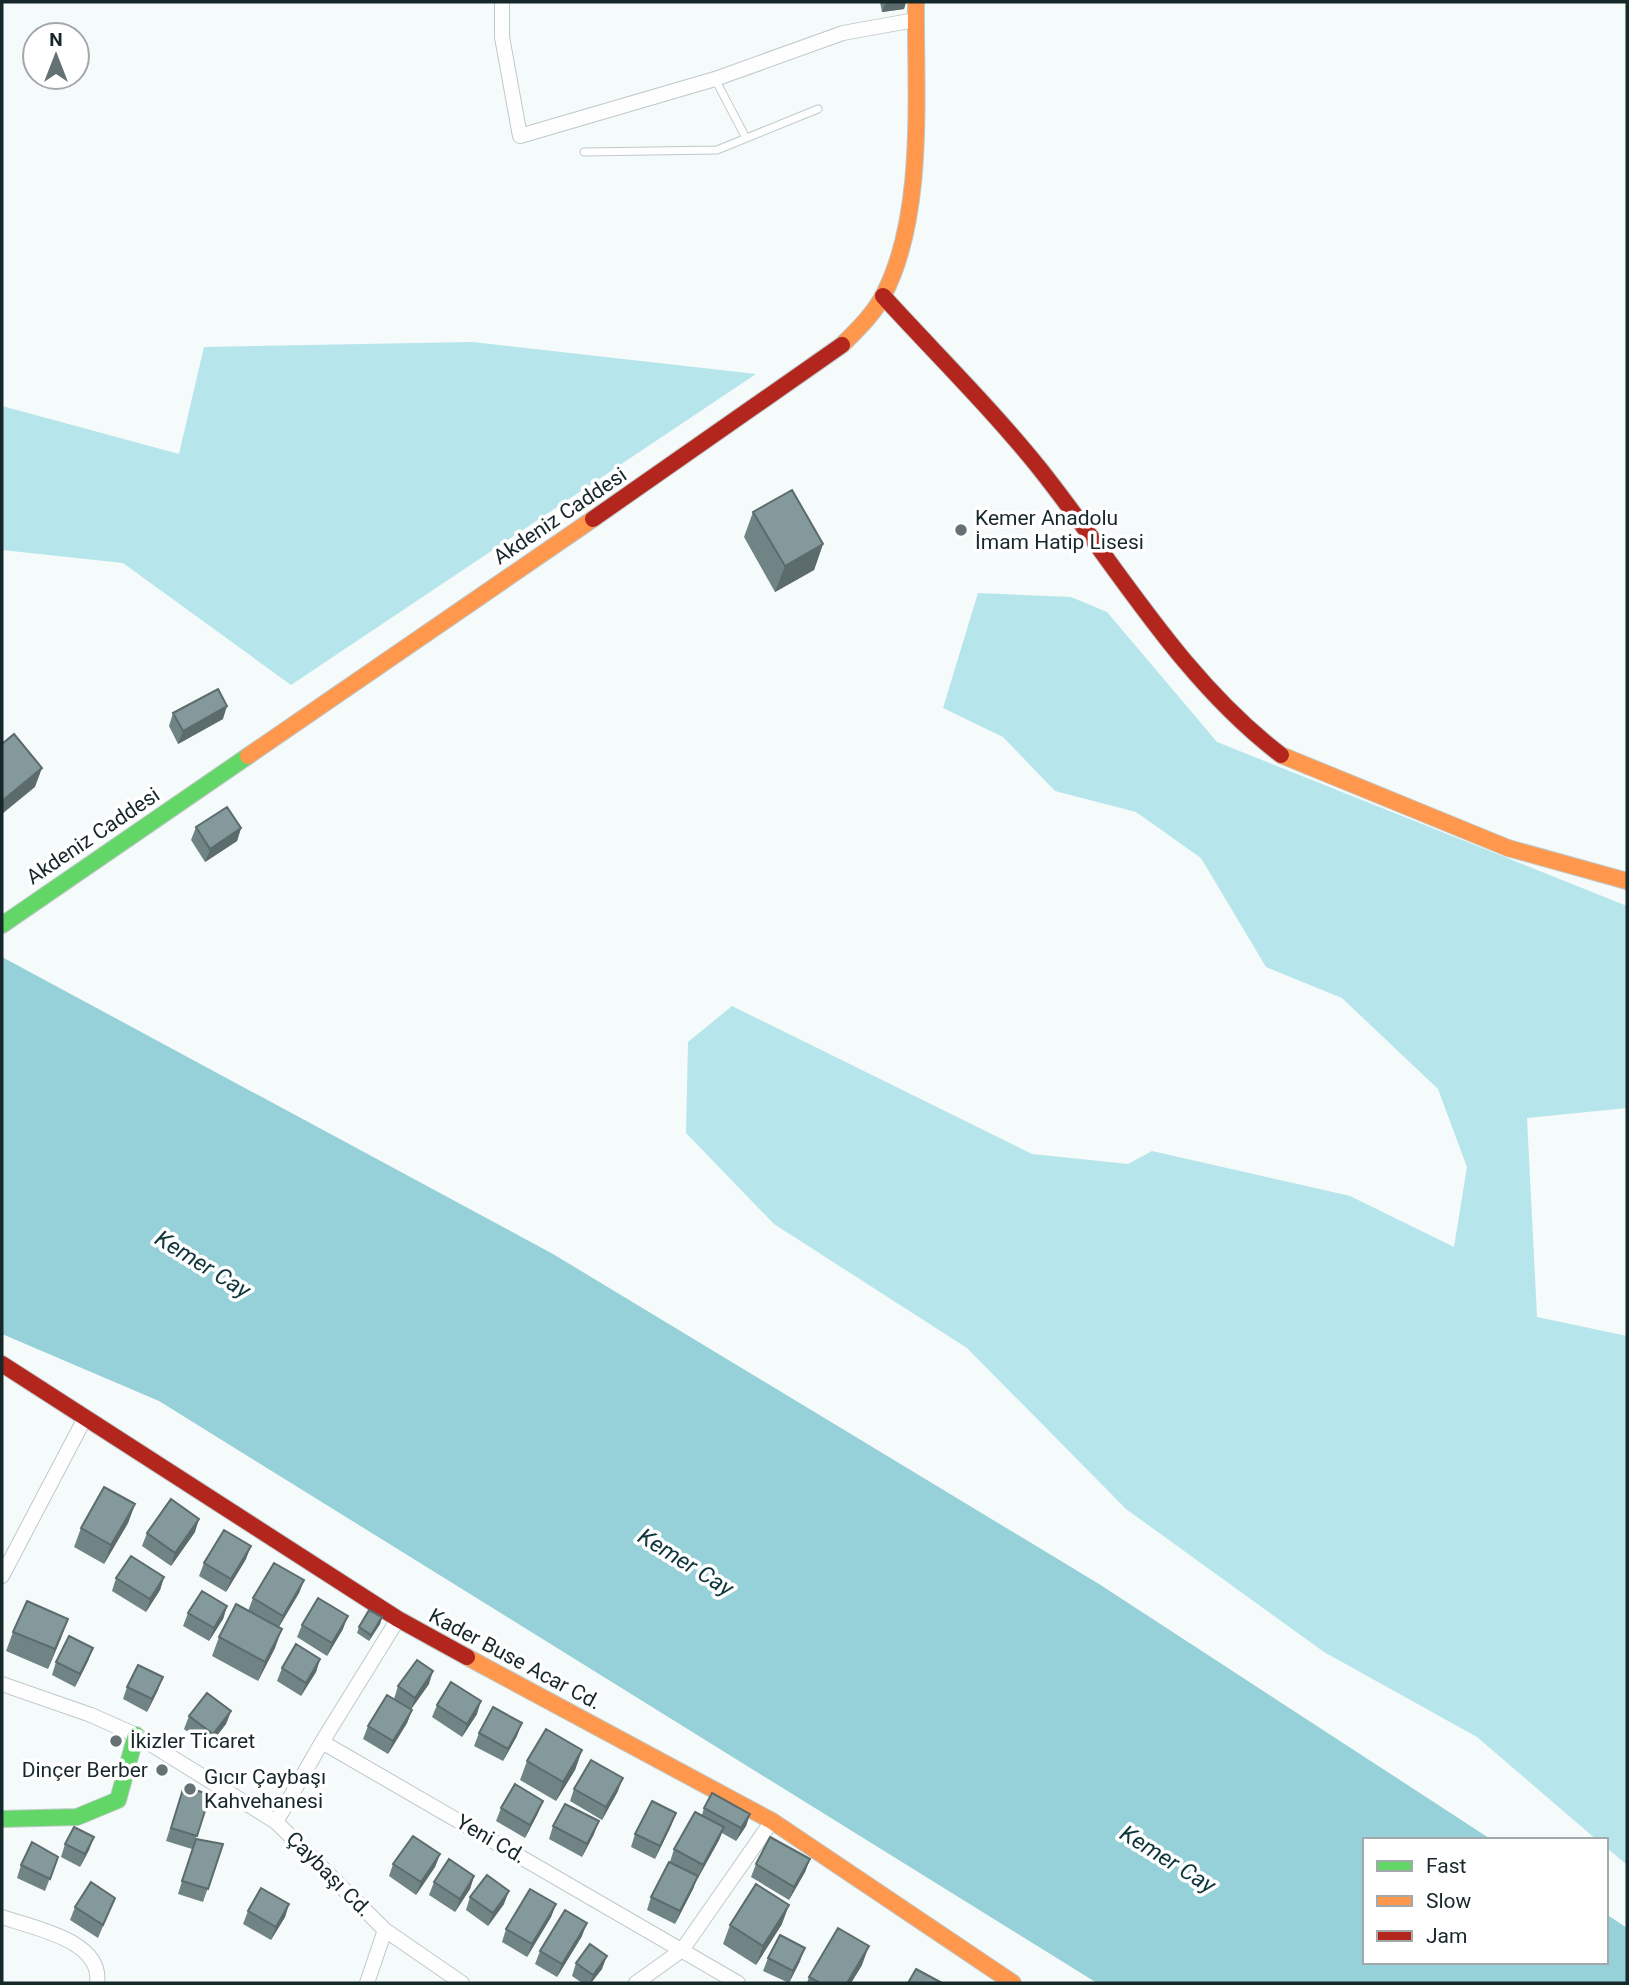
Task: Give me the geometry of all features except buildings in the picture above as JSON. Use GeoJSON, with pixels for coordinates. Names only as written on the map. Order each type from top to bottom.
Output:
{"type":"FeatureCollection","features":[{"type":"Feature","properties":{"kind":"street"},"geometry":{"type":"LineString","coordinates":[[502,2],[502,37],[520,136],[715,79],[843,33],[915,20]]}},
{"type":"Feature","properties":{"kind":"street","name":"Akdeniz Caddesi"},"geometry":{"type":"LineString","coordinates":[[4,921],[832,355],[861,326],[883,296],[906,233],[912,157],[916,2]]}},
{"type":"Feature","properties":{"kind":"street"},"geometry":{"type":"LineString","coordinates":[[883,296],[1039,468],[1127,588],[1225,706],[1280,755],[1370,794],[1508,848],[1627,881]]}},
{"type":"Feature","properties":{"kind":"street","name":"Kader Buse Acar Cd."},"geometry":{"type":"LineString","coordinates":[[2,1364],[398,1619],[772,1821],[1013,1983]]}},
{"type":"Feature","properties":{"kind":"street"},"geometry":{"type":"LineString","coordinates":[[2,1576],[85,1418]]}},
{"type":"Feature","properties":{"kind":"street"},"geometry":{"type":"LineString","coordinates":[[276,1822],[398,1619]]}},
{"type":"Feature","properties":{"kind":"street","name":"Çaybaşı Cd."},"geometry":{"type":"LineString","coordinates":[[2,1684],[91,1715],[136,1735],[276,1822],[385,1930],[462,1983]]}},
{"type":"Feature","properties":{"kind":"street"},"geometry":{"type":"LineString","coordinates":[[2,1819],[80,1818],[99,1813],[118,1800],[136,1735]]}},
{"type":"Feature","properties":{"kind":"street","name":"Yeni Cd."},"geometry":{"type":"LineString","coordinates":[[322,1742],[738,1983]]}},
{"type":"Feature","properties":{"kind":"street"},"geometry":{"type":"LineString","coordinates":[[636,1983],[682,1950],[772,1821]]}},
{"type":"Feature","properties":{"kind":"street"},"geometry":{"type":"LineString","coordinates":[[2,1917],[82,1949],[95,1963],[97,1983]]}},
{"type":"Feature","properties":{"kind":"street"},"geometry":{"type":"LineString","coordinates":[[367,1983],[385,1930]]}},
{"type":"Feature","properties":{"kind":"lane"},"geometry":{"type":"LineString","coordinates":[[715,79],[746,138]]}},
{"type":"Feature","properties":{"kind":"lane"},"geometry":{"type":"LineString","coordinates":[[584,152],[703,152],[727,147],[818,108]]}},
{"type":"Feature","properties":{"kind":"shaded area"},"geometry":{"type":"Polygon","coordinates":[[[472,342],[756,374],[291,685],[123,563],[2,550],[2,406],[179,454],[204,347],[472,342]]]}},
{"type":"Feature","properties":{"kind":"shaded area"},"geometry":{"type":"Polygon","coordinates":[[[978,593],[1071,597],[1107,612],[1217,742],[1627,906],[1627,1108],[1527,1118],[1537,1317],[1627,1336],[1627,1865],[1608,1849],[1608,1838],[1595,1838],[1477,1737],[1324,1652],[1126,1509],[967,1348],[774,1224],[686,1133],[688,1042],[732,1006],[1032,1154],[1128,1164],[1152,1151],[1350,1196],[1454,1247],[1467,1167],[1438,1089],[1342,998],[1266,967],[1201,858],[1136,812],[1055,791],[1003,737],[943,708],[978,593]]]}},
{"type":"Feature","properties":{"kind":"water","name":"Kemer Cay"},"geometry":{"type":"Polygon","coordinates":[[[2,957],[553,1254],[1099,1584],[1489,1838],[1363,1838],[1363,1964],[1608,1964],[1608,1915],[1627,1928],[1627,1983],[1097,1983],[159,1401],[2,1334],[2,957]]]}},
{"type":"Feature","properties":{"kind":"traffic: fast"},"geometry":{"type":"LineString","coordinates":[[2,925],[248,756]]}},
{"type":"Feature","properties":{"kind":"traffic: fast"},"geometry":{"type":"LineString","coordinates":[[2,1819],[77,1817],[118,1800],[136,1735]]}},
{"type":"Feature","properties":{"kind":"traffic: slow"},"geometry":{"type":"LineString","coordinates":[[842,345],[870,316],[883,296],[897,264],[906,229],[915,153],[916,2]]}},
{"type":"Feature","properties":{"kind":"traffic: slow"},"geometry":{"type":"LineString","coordinates":[[248,756],[593,519]]}},
{"type":"Feature","properties":{"kind":"traffic: slow"},"geometry":{"type":"LineString","coordinates":[[1281,755],[1508,848],[1627,881]]}},
{"type":"Feature","properties":{"kind":"traffic: slow"},"geometry":{"type":"LineString","coordinates":[[467,1657],[772,1821],[1013,1983]]}},
{"type":"Feature","properties":{"kind":"traffic: jam"},"geometry":{"type":"LineString","coordinates":[[883,296],[983,402],[1040,469],[1181,657],[1245,725],[1281,755]]}},
{"type":"Feature","properties":{"kind":"traffic: jam"},"geometry":{"type":"LineString","coordinates":[[593,519],[842,345]]}},
{"type":"Feature","properties":{"kind":"traffic: jam"},"geometry":{"type":"LineString","coordinates":[[2,1364],[398,1619],[467,1657]]}},
{"type":"Feature","properties":{"kind":"place","name":"Kemer Anadolu İmam Hatip Lisesi"},"geometry":{"type":"Point","coordinates":[961,530]}},
{"type":"Feature","properties":{"kind":"place","name":"İkizler Ticaret"},"geometry":{"type":"Point","coordinates":[116,1741]}},
{"type":"Feature","properties":{"kind":"place","name":"Dinçer Berber"},"geometry":{"type":"Point","coordinates":[162,1770]}},
{"type":"Feature","properties":{"kind":"place","name":"Gıcır Çaybaşı Kahvehanesi"},"geometry":{"type":"Point","coordinates":[190,1789]}}]}
